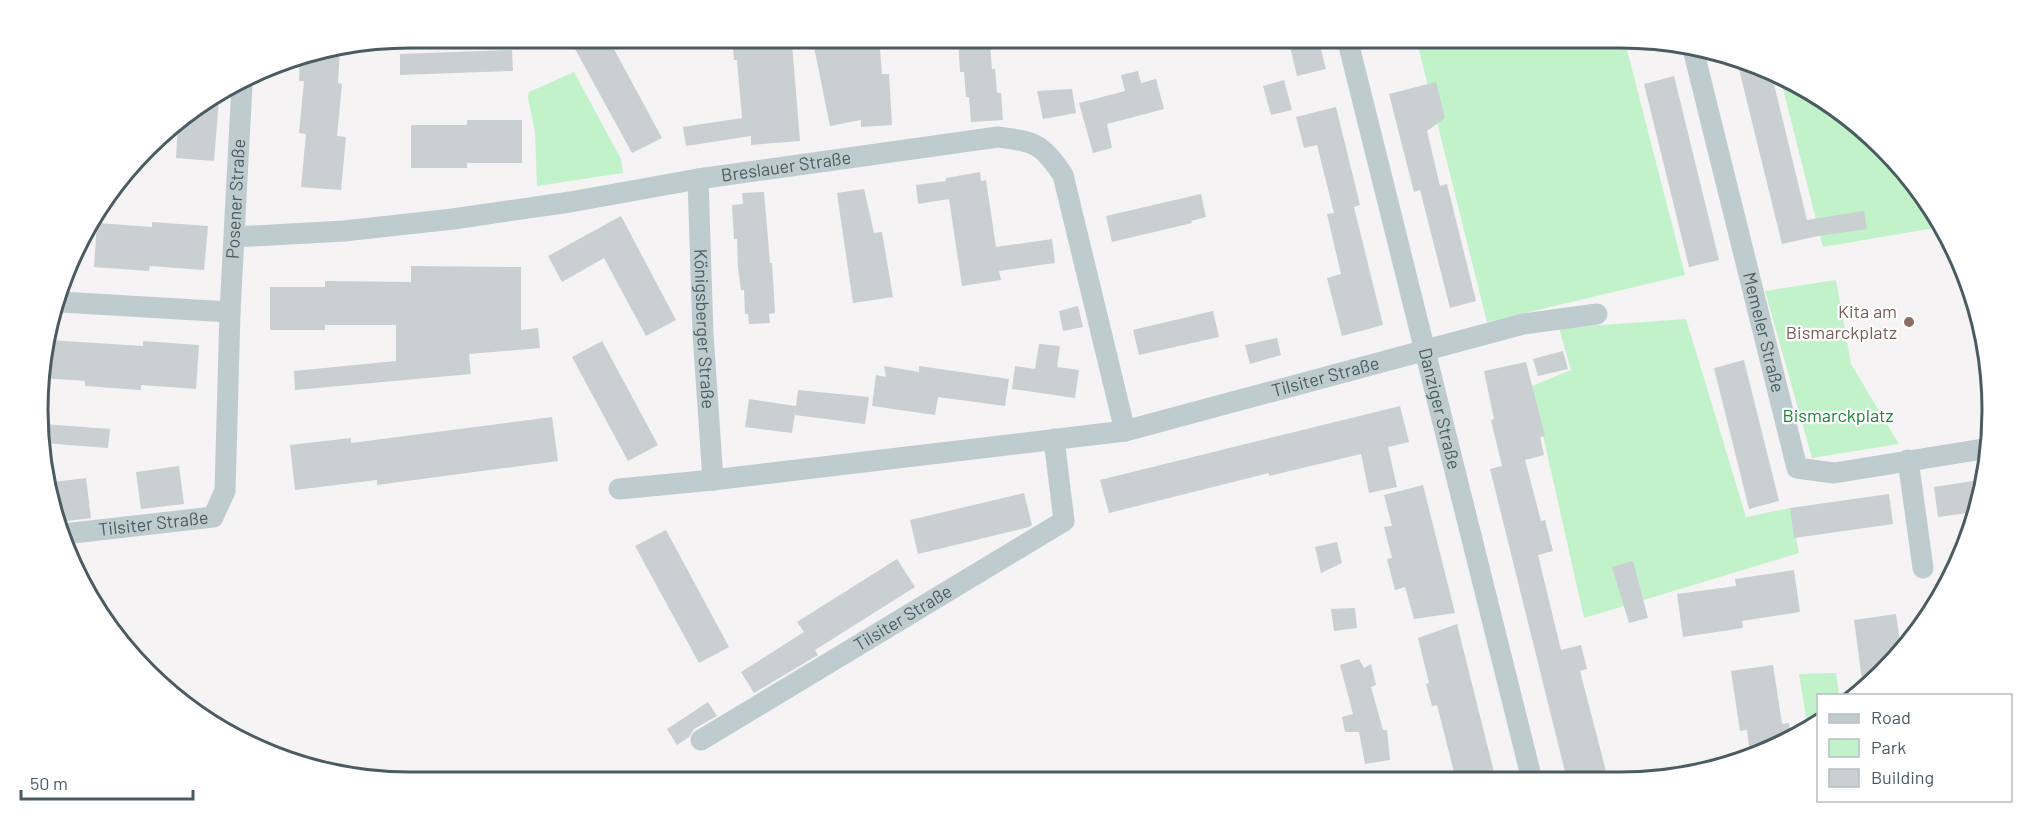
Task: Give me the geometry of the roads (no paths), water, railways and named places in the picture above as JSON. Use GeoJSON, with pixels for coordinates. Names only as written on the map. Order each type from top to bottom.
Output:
{"type":"FeatureCollection","features":[{"type":"Feature","properties":{"kind":"street","name":"Danziger Straße"},"geometry":{"type":"LineString","coordinates":[[1350,48],[1530,772]]}},
{"type":"Feature","properties":{"kind":"street","name":"Memeler Straße"},"geometry":{"type":"LineString","coordinates":[[1694,56],[1797,468],[1834,473],[1980,449]]}},
{"type":"Feature","properties":{"kind":"street","name":"Posener Straße"},"geometry":{"type":"LineString","coordinates":[[225,491],[230,312],[242,89]]}},
{"type":"Feature","properties":{"kind":"street","name":"Breslauer Straße"},"geometry":{"type":"LineString","coordinates":[[235,237],[344,231],[453,219],[570,202],[698,179],[998,137],[1026,141],[1047,153],[1063,175],[1125,431]]}},
{"type":"Feature","properties":{"kind":"street","name":"Königsberger Straße"},"geometry":{"type":"LineString","coordinates":[[698,179],[703,334],[713,480]]}},
{"type":"Feature","properties":{"kind":"street"},"geometry":{"type":"LineString","coordinates":[[64,302],[230,312]]}},
{"type":"Feature","properties":{"kind":"street","name":"Tilsiter Straße"},"geometry":{"type":"LineString","coordinates":[[619,489],[1125,431],[1523,324],[1597,314]]}},
{"type":"Feature","properties":{"kind":"street","name":"Tilsiter Straße"},"geometry":{"type":"LineString","coordinates":[[701,740],[1065,521],[1054,440]]}},
{"type":"Feature","properties":{"kind":"street"},"geometry":{"type":"LineString","coordinates":[[1908,460],[1923,568]]}},
{"type":"Feature","properties":{"kind":"street","name":"Tilsiter Straße"},"geometry":{"type":"LineString","coordinates":[[70,533],[213,518],[225,491]]}},
{"type":"Feature","properties":{"kind":"place","name":"Kita am Bismarckplatz"},"geometry":{"type":"Point","coordinates":[1909,322]}},
{"type":"Feature","properties":{"kind":"park label","name":"Bismarckplatz"},"geometry":{"type":"Point","coordinates":[1838,416]}}]}
